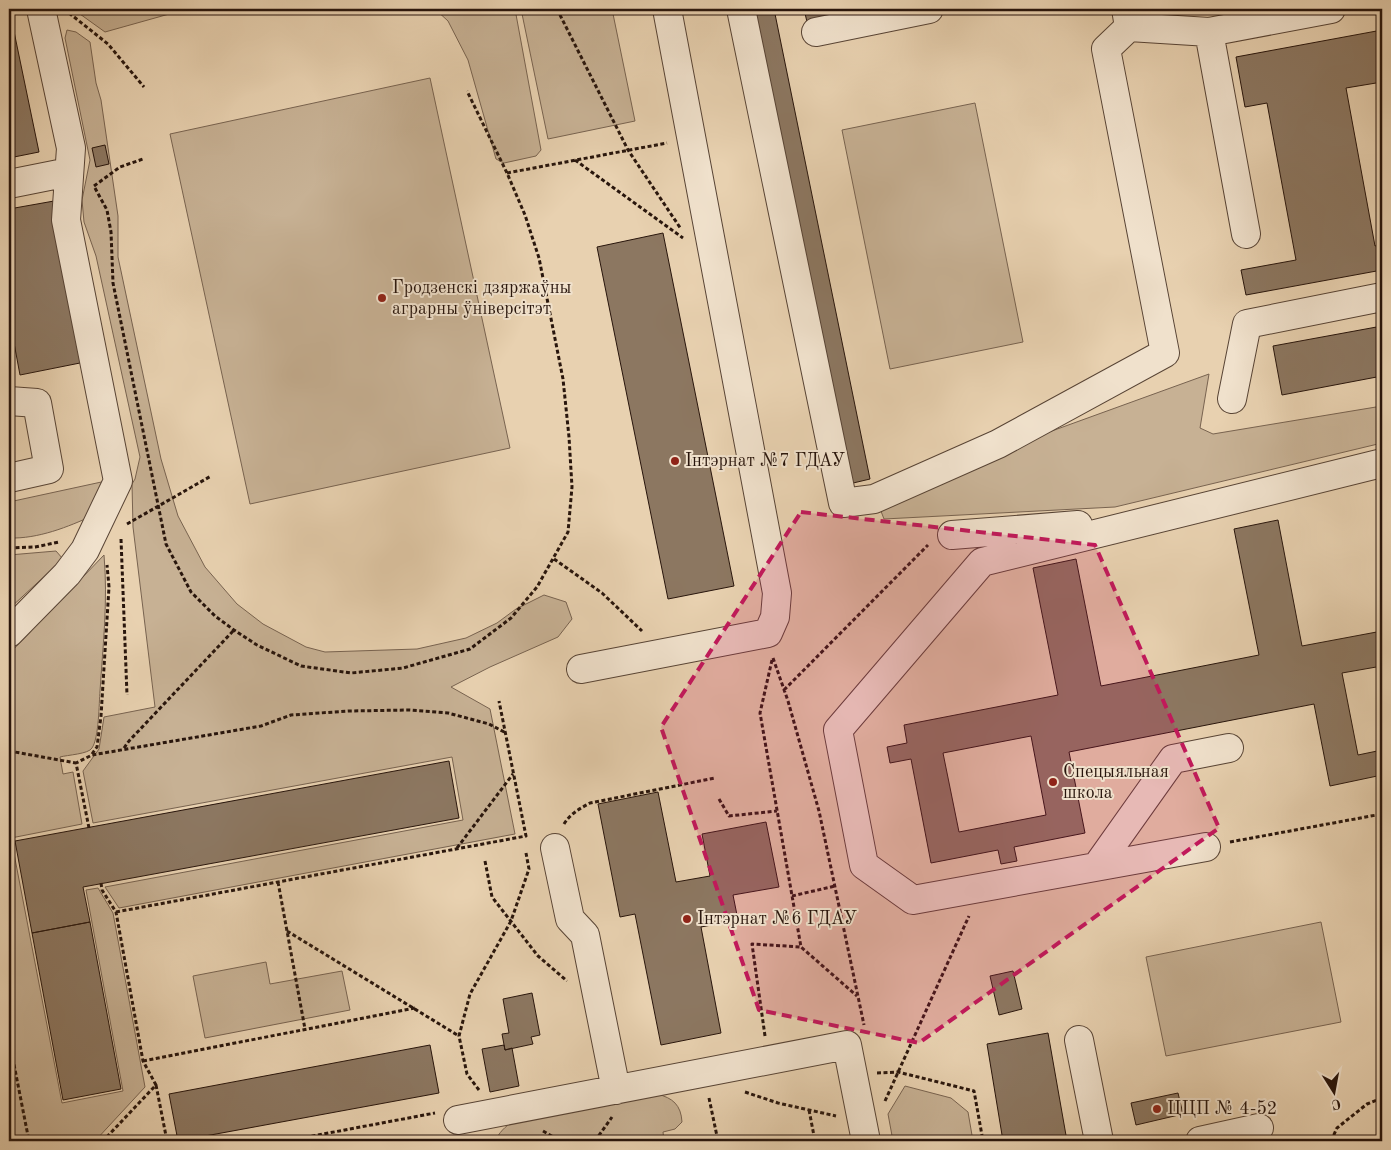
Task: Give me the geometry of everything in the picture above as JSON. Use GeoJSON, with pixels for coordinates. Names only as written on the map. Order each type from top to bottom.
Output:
{"type":"FeatureCollection","features":[{"type":"Feature","properties":{"kind":"lane"},"geometry":{"type":"LineString","coordinates":[[9,633],[66,574],[85,550],[107,529],[118,481],[66,220],[85,180],[71,148],[41,9]]}},
{"type":"Feature","properties":{"kind":"lane"},"geometry":{"type":"LineString","coordinates":[[581,669],[666,652],[770,646],[775,617],[777,593],[666,9]]}},
{"type":"Feature","properties":{"kind":"lane"},"geometry":{"type":"LineString","coordinates":[[741,9],[843,503],[874,498],[998,444],[1165,353],[1106,49],[1128,18],[1209,32],[1330,9]]}},
{"type":"Feature","properties":{"kind":"lane"},"geometry":{"type":"LineString","coordinates":[[816,32],[929,9]]}},
{"type":"Feature","properties":{"kind":"lane"},"geometry":{"type":"LineString","coordinates":[[1209,32],[1246,234]]}},
{"type":"Feature","properties":{"kind":"lane"},"geometry":{"type":"LineString","coordinates":[[9,184],[85,180]]}},
{"type":"Feature","properties":{"kind":"lane"},"geometry":{"type":"LineString","coordinates":[[1232,399],[1247,324],[1382,297]]}},
{"type":"Feature","properties":{"kind":"lane"},"geometry":{"type":"LineString","coordinates":[[9,401],[37,403],[49,469],[9,478]]}},
{"type":"Feature","properties":{"kind":"lane"},"geometry":{"type":"LineString","coordinates":[[1206,846],[914,900],[864,865],[838,730],[982,562],[1382,464]]}},
{"type":"Feature","properties":{"kind":"lane"},"geometry":{"type":"LineString","coordinates":[[952,535],[1159,519]]}},
{"type":"Feature","properties":{"kind":"lane"},"geometry":{"type":"LineString","coordinates":[[1097,866],[1173,759],[1229,748]]}},
{"type":"Feature","properties":{"kind":"lane"},"geometry":{"type":"LineString","coordinates":[[559,836],[570,919],[585,935],[616,1090]]}},
{"type":"Feature","properties":{"kind":"lane"},"geometry":{"type":"LineString","coordinates":[[1080,1040],[1099,1141]]}},
{"type":"Feature","properties":{"kind":"lane"},"geometry":{"type":"LineString","coordinates":[[458,1120],[847,1045],[864,1132]]}},
{"type":"Feature","properties":{"kind":"lane"},"geometry":{"type":"LineString","coordinates":[[1200,1141],[1259,1128]]}},
{"type":"Feature","properties":{"kind":"path"},"geometry":{"type":"LineString","coordinates":[[62,9],[108,44],[144,88]]}},
{"type":"Feature","properties":{"kind":"path"},"geometry":{"type":"LineString","coordinates":[[557,9],[628,150],[690,242],[574,160]]}},
{"type":"Feature","properties":{"kind":"path"},"geometry":{"type":"LineString","coordinates":[[143,159],[85,180],[107,210],[111,232],[113,283],[166,544],[191,592],[215,616],[257,646],[301,666],[351,673],[403,668],[470,649],[510,618],[537,587],[568,532],[572,487],[563,379],[539,258],[525,215],[508,173],[467,91]]}},
{"type":"Feature","properties":{"kind":"path"},"geometry":{"type":"LineString","coordinates":[[508,173],[675,142]]}},
{"type":"Feature","properties":{"kind":"path"},"geometry":{"type":"LineString","coordinates":[[9,548],[35,547],[62,542],[107,529],[158,506],[211,476]]}},
{"type":"Feature","properties":{"kind":"path"},"geometry":{"type":"LineString","coordinates":[[784,690],[935,538],[952,535]]}},
{"type":"Feature","properties":{"kind":"path"},"geometry":{"type":"LineString","coordinates":[[120,538],[127,694]]}},
{"type":"Feature","properties":{"kind":"path"},"geometry":{"type":"LineString","coordinates":[[554,559],[602,593],[666,652]]}},
{"type":"Feature","properties":{"kind":"path"},"geometry":{"type":"LineString","coordinates":[[92,755],[97,747],[101,716],[109,587],[107,561]]}},
{"type":"Feature","properties":{"kind":"path"},"geometry":{"type":"LineString","coordinates":[[124,749],[128,742],[234,630]]}},
{"type":"Feature","properties":{"kind":"path"},"geometry":{"type":"LineString","coordinates":[[770,646],[819,811],[865,1032]]}},
{"type":"Feature","properties":{"kind":"path"},"geometry":{"type":"LineString","coordinates":[[770,646],[760,713],[801,947]]}},
{"type":"Feature","properties":{"kind":"path"},"geometry":{"type":"LineString","coordinates":[[116,912],[526,836],[499,701]]}},
{"type":"Feature","properties":{"kind":"path"},"geometry":{"type":"LineString","coordinates":[[9,751],[76,763],[92,755],[261,726],[291,715],[349,711],[409,710],[448,713],[489,724],[506,733]]}},
{"type":"Feature","properties":{"kind":"path"},"geometry":{"type":"LineString","coordinates":[[76,763],[88,828]]}},
{"type":"Feature","properties":{"kind":"path"},"geometry":{"type":"LineString","coordinates":[[456,849],[514,773]]}},
{"type":"Feature","properties":{"kind":"path"},"geometry":{"type":"LineString","coordinates":[[559,836],[568,817],[590,803],[715,778]]}},
{"type":"Feature","properties":{"kind":"path"},"geometry":{"type":"LineString","coordinates":[[719,799],[729,816],[777,811]]}},
{"type":"Feature","properties":{"kind":"path"},"geometry":{"type":"LineString","coordinates":[[1206,846],[1382,814]]}},
{"type":"Feature","properties":{"kind":"path"},"geometry":{"type":"LineString","coordinates":[[511,1111],[477,1089],[467,1074],[459,1036],[470,994],[511,921],[530,869],[526,853]]}},
{"type":"Feature","properties":{"kind":"path"},"geometry":{"type":"LineString","coordinates":[[485,861],[492,897],[538,956],[600,1010]]}},
{"type":"Feature","properties":{"kind":"path"},"geometry":{"type":"LineString","coordinates":[[278,882],[305,1029]]}},
{"type":"Feature","properties":{"kind":"path"},"geometry":{"type":"LineString","coordinates":[[101,884],[102,890],[116,912],[143,1061],[156,1084],[167,1141]]}},
{"type":"Feature","properties":{"kind":"path"},"geometry":{"type":"LineString","coordinates":[[792,896],[835,886]]}},
{"type":"Feature","properties":{"kind":"path"},"geometry":{"type":"LineString","coordinates":[[742,1092],[809,1110],[864,1132],[881,1110],[981,888]]}},
{"type":"Feature","properties":{"kind":"path"},"geometry":{"type":"LineString","coordinates":[[287,931],[459,1036]]}},
{"type":"Feature","properties":{"kind":"path"},"geometry":{"type":"LineString","coordinates":[[762,1043],[765,1036],[752,944],[801,947],[858,996]]}},
{"type":"Feature","properties":{"kind":"path"},"geometry":{"type":"LineString","coordinates":[[143,1061],[415,1008]]}},
{"type":"Feature","properties":{"kind":"path"},"geometry":{"type":"LineString","coordinates":[[9,1039],[29,1141]]}},
{"type":"Feature","properties":{"kind":"path"},"geometry":{"type":"LineString","coordinates":[[874,1074],[898,1072],[974,1091],[982,1141]]}},
{"type":"Feature","properties":{"kind":"path"},"geometry":{"type":"LineString","coordinates":[[103,1141],[156,1084]]}},
{"type":"Feature","properties":{"kind":"path"},"geometry":{"type":"LineString","coordinates":[[708,1089],[718,1141]]}},
{"type":"Feature","properties":{"kind":"path"},"geometry":{"type":"LineString","coordinates":[[1331,1141],[1337,1128],[1367,1104],[1382,1098]]}},
{"type":"Feature","properties":{"kind":"path"},"geometry":{"type":"LineString","coordinates":[[809,1110],[815,1141]]}},
{"type":"Feature","properties":{"kind":"path"},"geometry":{"type":"LineString","coordinates":[[1353,1141],[1382,1136]]}},
{"type":"Feature","properties":{"kind":"highlighted area"},"geometry":{"type":"Polygon","coordinates":[[[801,512],[1095,545],[1219,828],[919,1043],[759,1010],[661,727],[801,512]]]}},
{"type":"Feature","properties":{"kind":"shaded area"},"geometry":{"type":"Polygon","coordinates":[[[73,9],[187,9],[105,32],[73,9]]]}},
{"type":"Feature","properties":{"kind":"shaded area"},"geometry":{"type":"Polygon","coordinates":[[[435,9],[515,9],[541,150],[536,156],[504,163],[496,159],[468,60],[448,21],[435,9]]]}},
{"type":"Feature","properties":{"kind":"shaded area"},"geometry":{"type":"Polygon","coordinates":[[[521,9],[612,9],[635,121],[548,139],[521,9]]]}},
{"type":"Feature","properties":{"kind":"shaded area"},"geometry":{"type":"Polygon","coordinates":[[[67,30],[76,32],[90,42],[96,83],[101,100],[118,216],[118,257],[161,459],[178,516],[205,567],[237,604],[263,624],[306,647],[325,652],[417,649],[466,638],[497,623],[516,609],[544,595],[566,602],[572,619],[558,637],[490,667],[451,687],[490,709],[515,834],[119,908],[105,887],[463,820],[452,757],[93,823],[83,771],[99,749],[104,717],[155,707],[133,527],[132,484],[140,457],[96,256],[84,222],[82,200],[90,160],[65,38],[67,30]]]}},
{"type":"Feature","properties":{"kind":"shaded area"},"geometry":{"type":"Polygon","coordinates":[[[430,78],[510,448],[250,504],[170,134],[430,78]]]}},
{"type":"Feature","properties":{"kind":"shaded area"},"geometry":{"type":"Polygon","coordinates":[[[975,103],[1023,342],[890,369],[842,130],[975,103]]]}},
{"type":"Feature","properties":{"kind":"shaded area"},"geometry":{"type":"Polygon","coordinates":[[[1209,374],[1200,428],[1213,434],[1382,406],[1382,443],[1115,507],[884,519],[877,501],[1038,436],[1209,374]]]}},
{"type":"Feature","properties":{"kind":"shaded area"},"geometry":{"type":"Polygon","coordinates":[[[106,481],[94,515],[63,528],[31,537],[9,538],[9,502],[106,481]]]}},
{"type":"Feature","properties":{"kind":"shaded area"},"geometry":{"type":"Polygon","coordinates":[[[56,551],[63,559],[9,609],[9,555],[56,551]]]}},
{"type":"Feature","properties":{"kind":"shaded area"},"geometry":{"type":"Polygon","coordinates":[[[104,555],[105,623],[96,737],[90,750],[60,757],[63,774],[73,772],[82,824],[11,838],[62,1103],[123,1091],[86,890],[98,888],[113,913],[145,1087],[95,1141],[9,1141],[9,654],[104,555]]]}},
{"type":"Feature","properties":{"kind":"shaded area"},"geometry":{"type":"Polygon","coordinates":[[[1321,922],[1341,1022],[1166,1056],[1146,957],[1321,922]]]}},
{"type":"Feature","properties":{"kind":"shaded area"},"geometry":{"type":"Polygon","coordinates":[[[266,962],[270,984],[342,971],[350,1010],[205,1038],[193,976],[266,962]]]}},
{"type":"Feature","properties":{"kind":"shaded area"},"geometry":{"type":"Polygon","coordinates":[[[905,1086],[951,1098],[968,1112],[973,1141],[893,1141],[888,1114],[905,1086]]]}},
{"type":"Feature","properties":{"kind":"shaded area"},"geometry":{"type":"Polygon","coordinates":[[[657,1094],[675,1103],[680,1111],[682,1122],[675,1129],[663,1132],[664,1141],[495,1141],[502,1130],[513,1122],[657,1094]]]}},
{"type":"Feature","properties":{"kind":"building"},"geometry":{"type":"Polygon","coordinates":[[[751,9],[774,9],[870,479],[849,484],[751,9]]]}},
{"type":"Feature","properties":{"kind":"building"},"geometry":{"type":"Polygon","coordinates":[[[804,9],[873,9],[807,22],[804,9]]]}},
{"type":"Feature","properties":{"kind":"building"},"geometry":{"type":"Polygon","coordinates":[[[11,17],[39,152],[9,158],[9,18],[11,17]]]}},
{"type":"Feature","properties":{"kind":"building"},"geometry":{"type":"Polygon","coordinates":[[[1382,30],[1382,82],[1346,88],[1375,246],[1382,244],[1382,270],[1246,295],[1241,270],[1296,260],[1267,103],[1245,107],[1236,57],[1382,30]]]}},
{"type":"Feature","properties":{"kind":"building"},"geometry":{"type":"Polygon","coordinates":[[[105,145],[109,164],[96,167],[92,148],[105,145]]]}},
{"type":"Feature","properties":{"kind":"building"},"geometry":{"type":"Polygon","coordinates":[[[54,201],[85,362],[20,375],[9,316],[9,209],[54,201]]]}},
{"type":"Feature","properties":{"kind":"building","name":"Інтэрнат №7 ГДАУ"},"geometry":{"type":"Polygon","coordinates":[[[663,233],[734,586],[668,599],[597,247],[663,233]]]}},
{"type":"Feature","properties":{"kind":"building"},"geometry":{"type":"Polygon","coordinates":[[[1382,326],[1382,376],[1282,395],[1273,346],[1382,326]]]}},
{"type":"Feature","properties":{"kind":"building"},"geometry":{"type":"Polygon","coordinates":[[[1278,520],[1302,646],[1382,631],[1382,666],[1342,673],[1358,755],[1382,750],[1382,775],[1330,786],[1314,704],[1069,752],[1085,833],[1014,847],[1017,861],[1001,864],[998,850],[931,863],[911,759],[890,763],[887,747],[907,743],[904,725],[1058,695],[1033,568],[1076,559],[1101,686],[1259,655],[1234,529],[1278,520]],[[1031,736],[943,753],[959,832],[1046,815],[1031,736]]]}},
{"type":"Feature","properties":{"kind":"building"},"geometry":{"type":"Polygon","coordinates":[[[449,761],[459,818],[83,887],[90,922],[32,933],[15,841],[449,761]]]}},
{"type":"Feature","properties":{"kind":"building","name":"Інтэрнат №6 ГДАУ"},"geometry":{"type":"Polygon","coordinates":[[[658,792],[676,882],[710,876],[702,834],[766,822],[779,887],[733,895],[738,920],[701,927],[721,1033],[661,1045],[635,914],[620,917],[598,804],[658,792]]]}},
{"type":"Feature","properties":{"kind":"building"},"geometry":{"type":"Polygon","coordinates":[[[90,922],[121,1089],[63,1100],[32,933],[90,922]]]}},
{"type":"Feature","properties":{"kind":"building"},"geometry":{"type":"Polygon","coordinates":[[[1013,971],[1022,1009],[999,1015],[990,976],[1013,971]]]}},
{"type":"Feature","properties":{"kind":"building"},"geometry":{"type":"Polygon","coordinates":[[[532,993],[540,1035],[531,1037],[533,1044],[505,1050],[502,1034],[509,1033],[503,999],[532,993]]]}},
{"type":"Feature","properties":{"kind":"building"},"geometry":{"type":"Polygon","coordinates":[[[1048,1033],[1067,1141],[1003,1141],[987,1044],[1048,1033]]]}},
{"type":"Feature","properties":{"kind":"building"},"geometry":{"type":"Polygon","coordinates":[[[430,1045],[439,1093],[178,1141],[169,1094],[430,1045]]]}},
{"type":"Feature","properties":{"kind":"building"},"geometry":{"type":"Polygon","coordinates":[[[504,1045],[505,1050],[512,1048],[519,1086],[490,1092],[482,1049],[504,1045]]]}},
{"type":"Feature","properties":{"kind":"building","name":"ЦЦП № 4-52"},"geometry":{"type":"Polygon","coordinates":[[[1178,1093],[1183,1114],[1136,1125],[1131,1103],[1178,1093]]]}},
{"type":"Feature","properties":{"kind":"place","name":"Гродзенскі дзяржаўны аграрны ўніверсітэт"},"geometry":{"type":"Point","coordinates":[382,298]}},
{"type":"Feature","properties":{"kind":"place","name":"Інтэрнат №7 ГДАУ"},"geometry":{"type":"Point","coordinates":[675,461]}},
{"type":"Feature","properties":{"kind":"place","name":"Спецыяльная школа"},"geometry":{"type":"Point","coordinates":[1053,782]}},
{"type":"Feature","properties":{"kind":"place","name":"Інтэрнат №6 ГДАУ"},"geometry":{"type":"Point","coordinates":[687,919]}},
{"type":"Feature","properties":{"kind":"place","name":"ЦЦП № 4-52"},"geometry":{"type":"Point","coordinates":[1157,1109]}}]}
